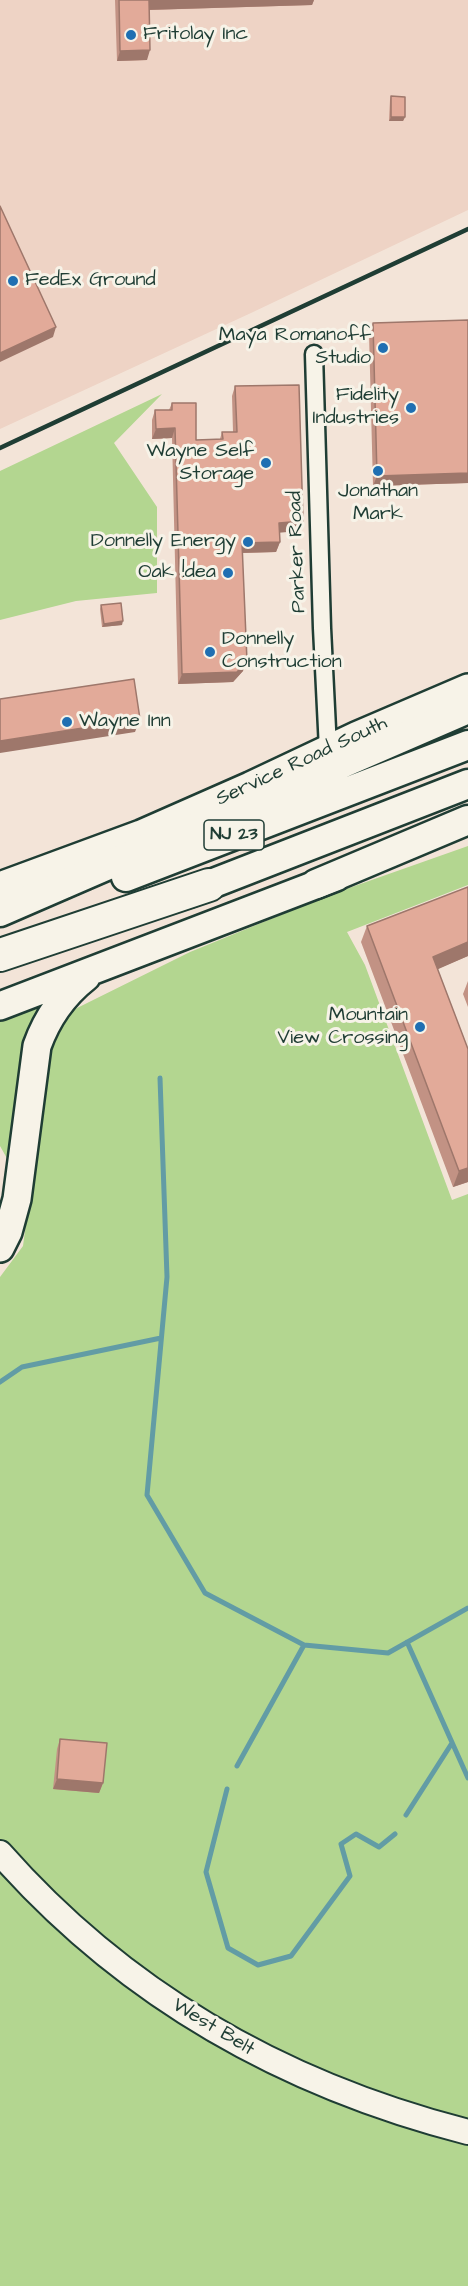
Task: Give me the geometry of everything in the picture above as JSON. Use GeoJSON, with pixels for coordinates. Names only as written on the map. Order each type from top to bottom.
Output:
{"type":"FeatureCollection","features":[{"type":"Feature","properties":{"kind":"highway"},"geometry":{"type":"LineString","coordinates":[[0,912],[468,709]]}},
{"type":"Feature","properties":{"kind":"highway","name":"NJ 23"},"geometry":{"type":"LineString","coordinates":[[0,925],[468,745]]}},
{"type":"Feature","properties":{"kind":"highway","name":"NJ 23"},"geometry":{"type":"LineString","coordinates":[[0,969],[468,784]]}},
{"type":"Feature","properties":{"kind":"highway"},"geometry":{"type":"LineString","coordinates":[[316,884],[468,820]]}},
{"type":"Feature","properties":{"kind":"highway"},"geometry":{"type":"LineString","coordinates":[[0,955],[209,885]]}},
{"type":"Feature","properties":{"kind":"main road","name":"Service Road South"},"geometry":{"type":"LineString","coordinates":[[0,886],[141,834],[468,688]]}},
{"type":"Feature","properties":{"kind":"main road"},"geometry":{"type":"LineString","coordinates":[[0,1006],[316,884],[468,831]]}},
{"type":"Feature","properties":{"kind":"main road"},"geometry":{"type":"LineString","coordinates":[[0,1248],[11,1224],[17,1199],[37,1046],[44,1026],[56,1008],[99,967]]}},
{"type":"Feature","properties":{"kind":"main road","name":"West Belt"},"geometry":{"type":"LineString","coordinates":[[0,1853],[48,1903],[107,1956],[146,1986],[212,2030],[262,2058],[348,2096],[391,2111],[468,2132]]}},
{"type":"Feature","properties":{"kind":"street","name":"Parker Road"},"geometry":{"type":"LineString","coordinates":[[314,354],[328,749]]}},
{"type":"Feature","properties":{"kind":"shaded area"},"geometry":{"type":"Polygon","coordinates":[[[0,0],[468,0],[468,210],[0,429],[0,0]]]}},
{"type":"Feature","properties":{"kind":"green space"},"geometry":{"type":"Polygon","coordinates":[[[162,394],[114,443],[157,507],[157,593],[76,601],[0,620],[0,471],[162,394]]]}},
{"type":"Feature","properties":{"kind":"green space"},"geometry":{"type":"Polygon","coordinates":[[[468,846],[468,885],[347,932],[365,965],[452,1200],[468,1194],[468,2286],[0,2286],[0,1277],[23,1246],[48,1055],[71,1011],[190,952],[332,894],[468,846]]]}},
{"type":"Feature","properties":{"kind":"green space"},"geometry":{"type":"Polygon","coordinates":[[[55,999],[13,1169],[0,1146],[0,1022],[55,999]]]}},
{"type":"Feature","properties":{"kind":"building"},"geometry":{"type":"Polygon","coordinates":[[[119,0],[149,0],[150,50],[120,51],[119,0]]]}},
{"type":"Feature","properties":{"kind":"building"},"geometry":{"type":"Polygon","coordinates":[[[391,96],[405,97],[405,117],[391,117],[391,96]]]}},
{"type":"Feature","properties":{"kind":"building","name":"FedEx Ground"},"geometry":{"type":"Polygon","coordinates":[[[0,206],[56,327],[0,353],[0,206]]]}},
{"type":"Feature","properties":{"kind":"building","name":"Fidelity Industries"},"geometry":{"type":"Polygon","coordinates":[[[468,320],[468,473],[377,476],[373,323],[468,320]]]}},
{"type":"Feature","properties":{"kind":"building"},"geometry":{"type":"Polygon","coordinates":[[[299,385],[303,521],[279,523],[280,542],[242,543],[247,661],[237,672],[182,674],[175,428],[156,429],[155,410],[172,410],[172,403],[196,403],[196,440],[223,439],[222,432],[237,432],[235,386],[299,385]]]}},
{"type":"Feature","properties":{"kind":"building"},"geometry":{"type":"Polygon","coordinates":[[[121,603],[123,621],[104,624],[101,605],[121,603]]]}},
{"type":"Feature","properties":{"kind":"building","name":"Wayne Inn"},"geometry":{"type":"Polygon","coordinates":[[[134,679],[140,719],[0,741],[0,699],[134,679]]]}},
{"type":"Feature","properties":{"kind":"building","name":"Mountain View Crossing"},"geometry":{"type":"Polygon","coordinates":[[[468,887],[468,942],[433,957],[468,1049],[468,1168],[459,1171],[367,926],[468,887]]]}},
{"type":"Feature","properties":{"kind":"building"},"geometry":{"type":"Polygon","coordinates":[[[60,1739],[107,1743],[103,1783],[57,1779],[60,1739]]]}},
{"type":"Feature","properties":{"kind":"waterway"},"geometry":{"type":"LineString","coordinates":[[160,1078],[167,1277],[147,1495],[205,1593],[304,1645],[388,1653],[468,1608]]}},
{"type":"Feature","properties":{"kind":"waterway"},"geometry":{"type":"LineString","coordinates":[[0,1382],[22,1367],[161,1338]]}},
{"type":"Feature","properties":{"kind":"waterway"},"geometry":{"type":"LineString","coordinates":[[407,1642],[468,1778]]}},
{"type":"Feature","properties":{"kind":"waterway"},"geometry":{"type":"LineString","coordinates":[[237,1766],[304,1645]]}},
{"type":"Feature","properties":{"kind":"waterway"},"geometry":{"type":"LineString","coordinates":[[406,1815],[452,1743]]}},
{"type":"Feature","properties":{"kind":"waterway"},"geometry":{"type":"LineString","coordinates":[[227,1789],[206,1872],[228,1948],[258,1965],[291,1956],[350,1876],[341,1844],[356,1834],[379,1847],[395,1834]]}},
{"type":"Feature","properties":{"kind":"railway"},"geometry":{"type":"LineString","coordinates":[[0,448],[468,229]]}},
{"type":"Feature","properties":{"kind":"place","name":"Fritolay Inc"},"geometry":{"type":"Point","coordinates":[131,35]}},
{"type":"Feature","properties":{"kind":"place","name":"FedEx Ground"},"geometry":{"type":"Point","coordinates":[13,281]}},
{"type":"Feature","properties":{"kind":"place","name":"Maya Romanoff Studio"},"geometry":{"type":"Point","coordinates":[383,348]}},
{"type":"Feature","properties":{"kind":"place","name":"Fidelity Industries"},"geometry":{"type":"Point","coordinates":[411,408]}},
{"type":"Feature","properties":{"kind":"place","name":"Wayne Self Storage"},"geometry":{"type":"Point","coordinates":[266,463]}},
{"type":"Feature","properties":{"kind":"place","name":"Jonathan Mark"},"geometry":{"type":"Point","coordinates":[378,471]}},
{"type":"Feature","properties":{"kind":"place","name":"Donnelly Energy"},"geometry":{"type":"Point","coordinates":[248,542]}},
{"type":"Feature","properties":{"kind":"place","name":"Oak !dea"},"geometry":{"type":"Point","coordinates":[228,573]}},
{"type":"Feature","properties":{"kind":"place","name":"Donnelly Construction"},"geometry":{"type":"Point","coordinates":[210,652]}},
{"type":"Feature","properties":{"kind":"place","name":"Wayne Inn"},"geometry":{"type":"Point","coordinates":[67,722]}},
{"type":"Feature","properties":{"kind":"place","name":"Mountain View Crossing"},"geometry":{"type":"Point","coordinates":[420,1027]}}]}
